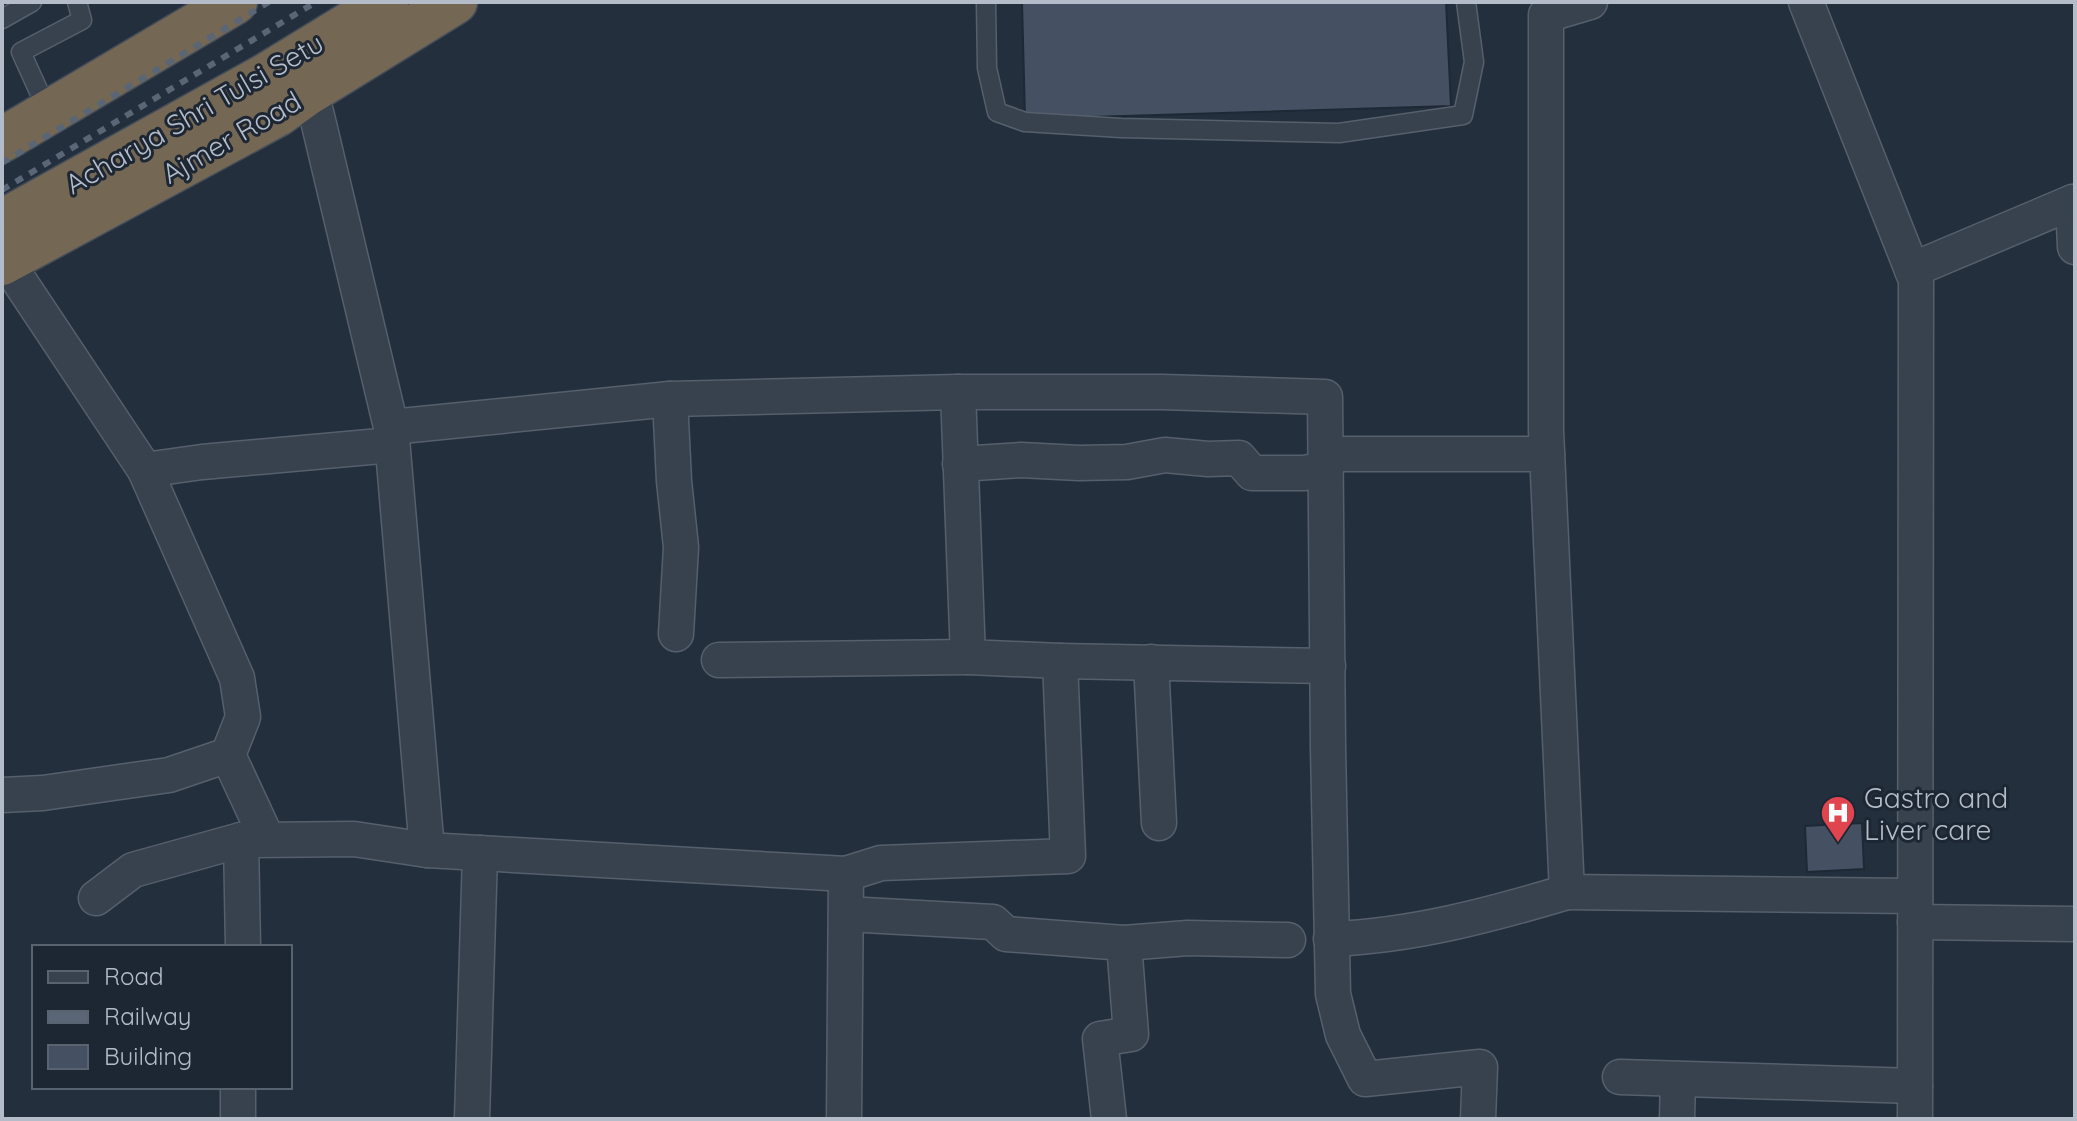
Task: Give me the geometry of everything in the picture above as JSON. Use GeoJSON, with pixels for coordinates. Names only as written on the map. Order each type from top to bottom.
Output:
{"type":"FeatureCollection","features":[{"type":"Feature","properties":{"kind":"highway"},"geometry":{"type":"LineString","coordinates":[[2,115],[193,2]]}},
{"type":"Feature","properties":{"kind":"highway"},"geometry":{"type":"LineString","coordinates":[[2,140],[235,2]]}},
{"type":"Feature","properties":{"kind":"highway","name":"Acharya Shri Tulsi Setu"},"geometry":{"type":"LineString","coordinates":[[3,249],[265,76],[386,2]]}},
{"type":"Feature","properties":{"kind":"highway","name":"Ajmer Road"},"geometry":{"type":"LineString","coordinates":[[3,249],[278,114],[455,2]]}},
{"type":"Feature","properties":{"kind":"street"},"geometry":{"type":"LineString","coordinates":[[1567,892],[1547,454],[1546,15],[1590,2]]}},
{"type":"Feature","properties":{"kind":"street"},"geometry":{"type":"LineString","coordinates":[[1620,1077],[1678,1079],[1915,1102],[1916,280],[1806,2]]}},
{"type":"Feature","properties":{"kind":"street"},"geometry":{"type":"LineString","coordinates":[[306,94],[316,112],[392,436],[427,850]]}},
{"type":"Feature","properties":{"kind":"street"},"geometry":{"type":"LineString","coordinates":[[1912,270],[2074,202],[2075,247]]}},
{"type":"Feature","properties":{"kind":"street"},"geometry":{"type":"LineString","coordinates":[[3,249],[145,470],[237,678],[243,717],[228,755],[254,840],[243,945]]}},
{"type":"Feature","properties":{"kind":"street"},"geometry":{"type":"LineString","coordinates":[[145,470],[670,399],[958,392],[1162,392],[1325,397],[1333,994],[1343,1035],[1365,1079],[1480,1067],[1478,1119]]}},
{"type":"Feature","properties":{"kind":"street"},"geometry":{"type":"LineString","coordinates":[[958,392],[968,657]]}},
{"type":"Feature","properties":{"kind":"street"},"geometry":{"type":"LineString","coordinates":[[670,399],[681,547],[676,634]]}},
{"type":"Feature","properties":{"kind":"street"},"geometry":{"type":"LineString","coordinates":[[960,464],[1021,460],[1127,462],[1165,455],[1239,458],[1252,473],[1304,473],[1326,462],[1547,454]]}},
{"type":"Feature","properties":{"kind":"street"},"geometry":{"type":"LineString","coordinates":[[719,660],[968,657],[1328,666]]}},
{"type":"Feature","properties":{"kind":"street"},"geometry":{"type":"LineString","coordinates":[[96,898],[133,870],[254,840],[354,839],[427,850],[846,874],[881,863],[1068,856],[1060,661]]}},
{"type":"Feature","properties":{"kind":"street"},"geometry":{"type":"LineString","coordinates":[[1151,662],[1159,823]]}},
{"type":"Feature","properties":{"kind":"street"},"geometry":{"type":"LineString","coordinates":[[2,795],[43,793],[169,775],[228,755]]}},
{"type":"Feature","properties":{"kind":"street"},"geometry":{"type":"LineString","coordinates":[[472,1119],[480,853]]}},
{"type":"Feature","properties":{"kind":"street"},"geometry":{"type":"LineString","coordinates":[[844,1119],[846,874]]}},
{"type":"Feature","properties":{"kind":"street"},"geometry":{"type":"LineString","coordinates":[[1331,939],[1367,938],[1421,929],[1488,915],[1567,892],[1915,909],[2075,924]]}},
{"type":"Feature","properties":{"kind":"street"},"geometry":{"type":"LineString","coordinates":[[846,914],[993,922],[1006,934],[1124,943],[1188,938],[1288,940]]}},
{"type":"Feature","properties":{"kind":"street"},"geometry":{"type":"LineString","coordinates":[[1109,1119],[1100,1039],[1131,1034],[1124,943]]}},
{"type":"Feature","properties":{"kind":"street"},"geometry":{"type":"LineString","coordinates":[[1677,1119],[1678,1079]]}},
{"type":"Feature","properties":{"kind":"street"},"geometry":{"type":"LineString","coordinates":[[238,1089],[238,1119]]}},
{"type":"Feature","properties":{"kind":"lane"},"geometry":{"type":"LineString","coordinates":[[2,19],[32,2]]}},
{"type":"Feature","properties":{"kind":"lane"},"geometry":{"type":"LineString","coordinates":[[40,94],[21,52],[82,20],[77,2]]}},
{"type":"Feature","properties":{"kind":"lane"},"geometry":{"type":"LineString","coordinates":[[986,2],[987,68],[997,112],[1025,122],[1073,125],[1339,133],[1463,115],[1474,62],[1466,2]]}},
{"type":"Feature","properties":{"kind":"building"},"geometry":{"type":"Polygon","coordinates":[[[1022,2],[1446,2],[1451,106],[1025,119],[1022,2]]]}},
{"type":"Feature","properties":{"kind":"building"},"geometry":{"type":"Polygon","coordinates":[[[1862,823],[1864,869],[1807,872],[1805,826],[1862,823]]]}},
{"type":"Feature","properties":{"kind":"railway"},"geometry":{"type":"LineString","coordinates":[[2,163],[269,2]]}},
{"type":"Feature","properties":{"kind":"railway"},"geometry":{"type":"LineString","coordinates":[[2,190],[316,2]]}},
{"type":"Feature","properties":{"kind":"place","name":"Gastro and Liver care"},"geometry":{"type":"Point","coordinates":[1838,844]}}]}
